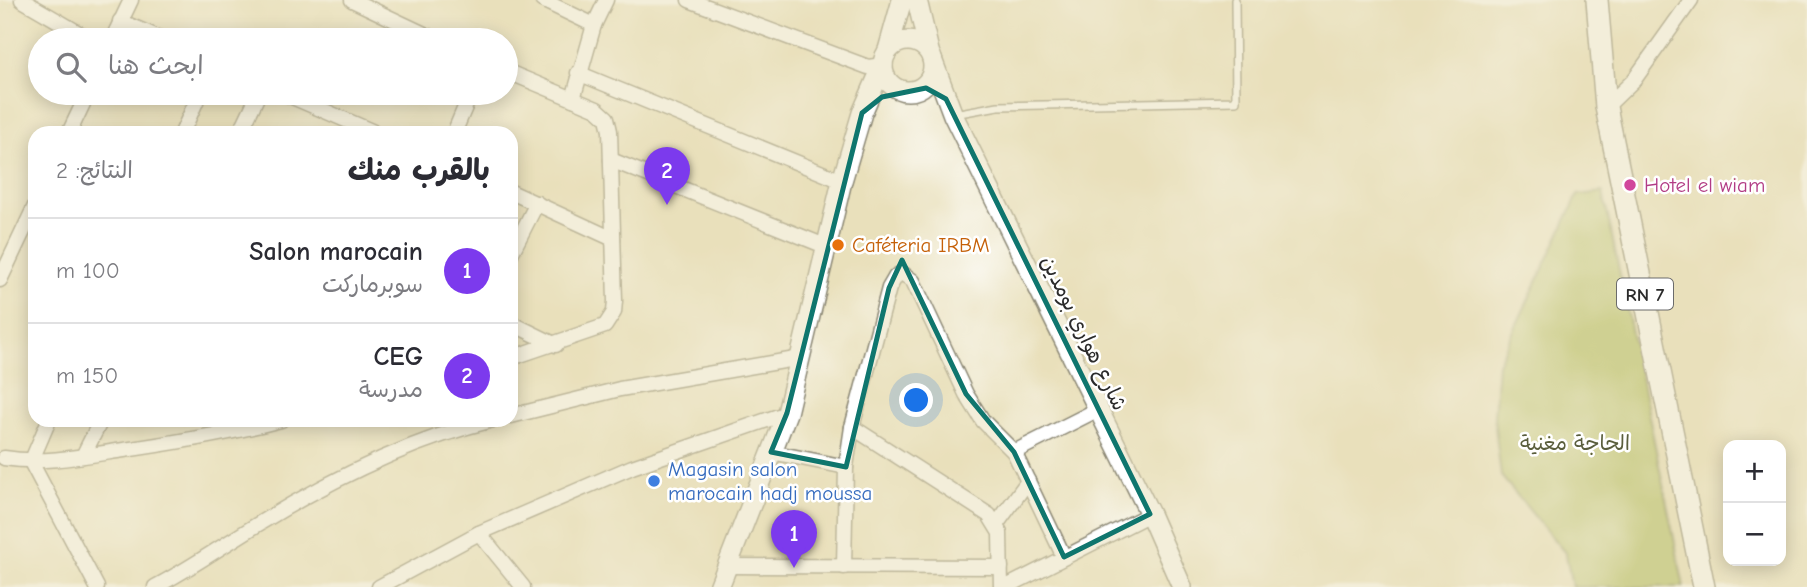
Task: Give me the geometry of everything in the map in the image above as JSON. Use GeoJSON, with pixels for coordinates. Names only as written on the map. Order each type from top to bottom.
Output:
{"type":"FeatureCollection","features":[{"type":"Feature","properties":{"kind":"main road","name":"RN 7"},"geometry":{"type":"LineString","coordinates":[[1597,0],[1606,107],[1704,587]]}},
{"type":"Feature","properties":{"kind":"street"},"geometry":{"type":"LineString","coordinates":[[22,0],[70,28]]}},
{"type":"Feature","properties":{"kind":"street"},"geometry":{"type":"LineString","coordinates":[[117,28],[131,0]]}},
{"type":"Feature","properties":{"kind":"street"},"geometry":{"type":"LineString","coordinates":[[352,0],[375,5],[416,28]]}},
{"type":"Feature","properties":{"kind":"street"},"geometry":{"type":"LineString","coordinates":[[542,0],[594,25]]}},
{"type":"Feature","properties":{"kind":"street"},"geometry":{"type":"LineString","coordinates":[[573,99],[578,73],[594,25],[606,0]]}},
{"type":"Feature","properties":{"kind":"street"},"geometry":{"type":"LineString","coordinates":[[689,0],[868,67],[886,57],[894,45],[909,40],[923,46],[930,55],[932,73],[913,90],[882,97],[862,113]]}},
{"type":"Feature","properties":{"kind":"street"},"geometry":{"type":"LineString","coordinates":[[719,587],[787,413],[842,181],[862,113],[886,57],[902,0]]}},
{"type":"Feature","properties":{"kind":"street","name":"شارع هواري بومدين"},"geometry":{"type":"LineString","coordinates":[[916,0],[930,55],[949,107],[1150,514],[1182,587]]}},
{"type":"Feature","properties":{"kind":"street"},"geometry":{"type":"LineString","coordinates":[[1606,107],[1634,80],[1691,0]]}},
{"type":"Feature","properties":{"kind":"street"},"geometry":{"type":"LineString","coordinates":[[120,21],[136,28]]}},
{"type":"Feature","properties":{"kind":"street"},"geometry":{"type":"LineString","coordinates":[[886,57],[887,79],[899,89],[933,90],[949,107]]}},
{"type":"Feature","properties":{"kind":"street"},"geometry":{"type":"LineString","coordinates":[[578,73],[842,181]]}},
{"type":"Feature","properties":{"kind":"street"},"geometry":{"type":"LineString","coordinates":[[518,76],[597,109],[607,118],[611,160],[615,300],[610,320],[584,335],[518,356]]}},
{"type":"Feature","properties":{"kind":"street"},"geometry":{"type":"LineString","coordinates":[[72,126],[82,105]]}},
{"type":"Feature","properties":{"kind":"street"},"geometry":{"type":"LineString","coordinates":[[184,126],[194,105]]}},
{"type":"Feature","properties":{"kind":"street"},"geometry":{"type":"LineString","coordinates":[[243,126],[253,105]]}},
{"type":"Feature","properties":{"kind":"street"},"geometry":{"type":"LineString","coordinates":[[310,105],[360,126]]}},
{"type":"Feature","properties":{"kind":"street"},"geometry":{"type":"LineString","coordinates":[[457,126],[466,105]]}},
{"type":"Feature","properties":{"kind":"street"},"geometry":{"type":"LineString","coordinates":[[611,160],[825,246]]}},
{"type":"Feature","properties":{"kind":"street"},"geometry":{"type":"LineString","coordinates":[[518,194],[613,239]]}},
{"type":"Feature","properties":{"kind":"street"},"geometry":{"type":"LineString","coordinates":[[518,240],[537,203]]}},
{"type":"Feature","properties":{"kind":"street"},"geometry":{"type":"LineString","coordinates":[[0,280],[28,221]]}},
{"type":"Feature","properties":{"kind":"street"},"geometry":{"type":"LineString","coordinates":[[844,566],[846,467],[852,428],[889,288],[896,276],[902,273],[913,281],[966,394],[983,421],[1014,452],[1064,557]]}},
{"type":"Feature","properties":{"kind":"street"},"geometry":{"type":"LineString","coordinates":[[518,326],[556,345]]}},
{"type":"Feature","properties":{"kind":"street"},"geometry":{"type":"LineString","coordinates":[[518,414],[620,389],[801,358]]}},
{"type":"Feature","properties":{"kind":"street"},"geometry":{"type":"LineString","coordinates":[[1014,452],[1097,410]]}},
{"type":"Feature","properties":{"kind":"street"},"geometry":{"type":"LineString","coordinates":[[379,587],[479,533],[632,467],[787,413]]}},
{"type":"Feature","properties":{"kind":"street"},"geometry":{"type":"LineString","coordinates":[[31,462],[46,427]]}},
{"type":"Feature","properties":{"kind":"street"},"geometry":{"type":"LineString","coordinates":[[83,456],[98,427]]}},
{"type":"Feature","properties":{"kind":"street"},"geometry":{"type":"LineString","coordinates":[[1,457],[31,462],[83,456],[220,436],[254,427]]}},
{"type":"Feature","properties":{"kind":"street"},"geometry":{"type":"LineString","coordinates":[[160,586],[262,521],[365,466],[463,427]]}},
{"type":"Feature","properties":{"kind":"street"},"geometry":{"type":"LineString","coordinates":[[852,428],[989,516],[1000,533],[1000,587]]}},
{"type":"Feature","properties":{"kind":"street"},"geometry":{"type":"LineString","coordinates":[[771,452],[846,467]]}},
{"type":"Feature","properties":{"kind":"street"},"geometry":{"type":"LineString","coordinates":[[31,462],[97,587]]}},
{"type":"Feature","properties":{"kind":"street"},"geometry":{"type":"LineString","coordinates":[[996,525],[1028,481]]}},
{"type":"Feature","properties":{"kind":"street"},"geometry":{"type":"LineString","coordinates":[[1006,587],[1150,514]]}},
{"type":"Feature","properties":{"kind":"street"},"geometry":{"type":"LineString","coordinates":[[479,533],[523,587]]}},
{"type":"Feature","properties":{"kind":"street"},"geometry":{"type":"LineString","coordinates":[[727,566],[1001,567]]}},
{"type":"Feature","properties":{"kind":"lane"},"geometry":{"type":"LineString","coordinates":[[949,107],[1236,102],[1235,0]]}},
{"type":"Feature","properties":{"kind":"highlighted area"},"geometry":{"type":"Polygon","coordinates":[[[926,88],[946,99],[1150,514],[1064,557],[1014,452],[966,394],[902,260],[889,288],[846,467],[771,452],[787,413],[862,113],[882,97],[926,88]]]}},
{"type":"Feature","properties":{"kind":"green space","name":"الحاجة مغنية"},"geometry":{"type":"Polygon","coordinates":[[[1603,192],[1684,587],[1572,587],[1566,554],[1501,476],[1494,417],[1498,364],[1578,195],[1603,192]]]}},
{"type":"Feature","properties":{"kind":"place","name":"Hotel el wiam"},"geometry":{"type":"Point","coordinates":[1630,185]}},
{"type":"Feature","properties":{"kind":"place","name":"CEG"},"geometry":{"type":"Point","coordinates":[667,205]}},
{"type":"Feature","properties":{"kind":"place","name":"Caféteria IRBM"},"geometry":{"type":"Point","coordinates":[838,245]}},
{"type":"Feature","properties":{"kind":"place","name":"Magasin salon marocain hadj moussa"},"geometry":{"type":"Point","coordinates":[654,481]}},
{"type":"Feature","properties":{"kind":"place","name":"Salon marocain"},"geometry":{"type":"Point","coordinates":[794,568]}}]}
